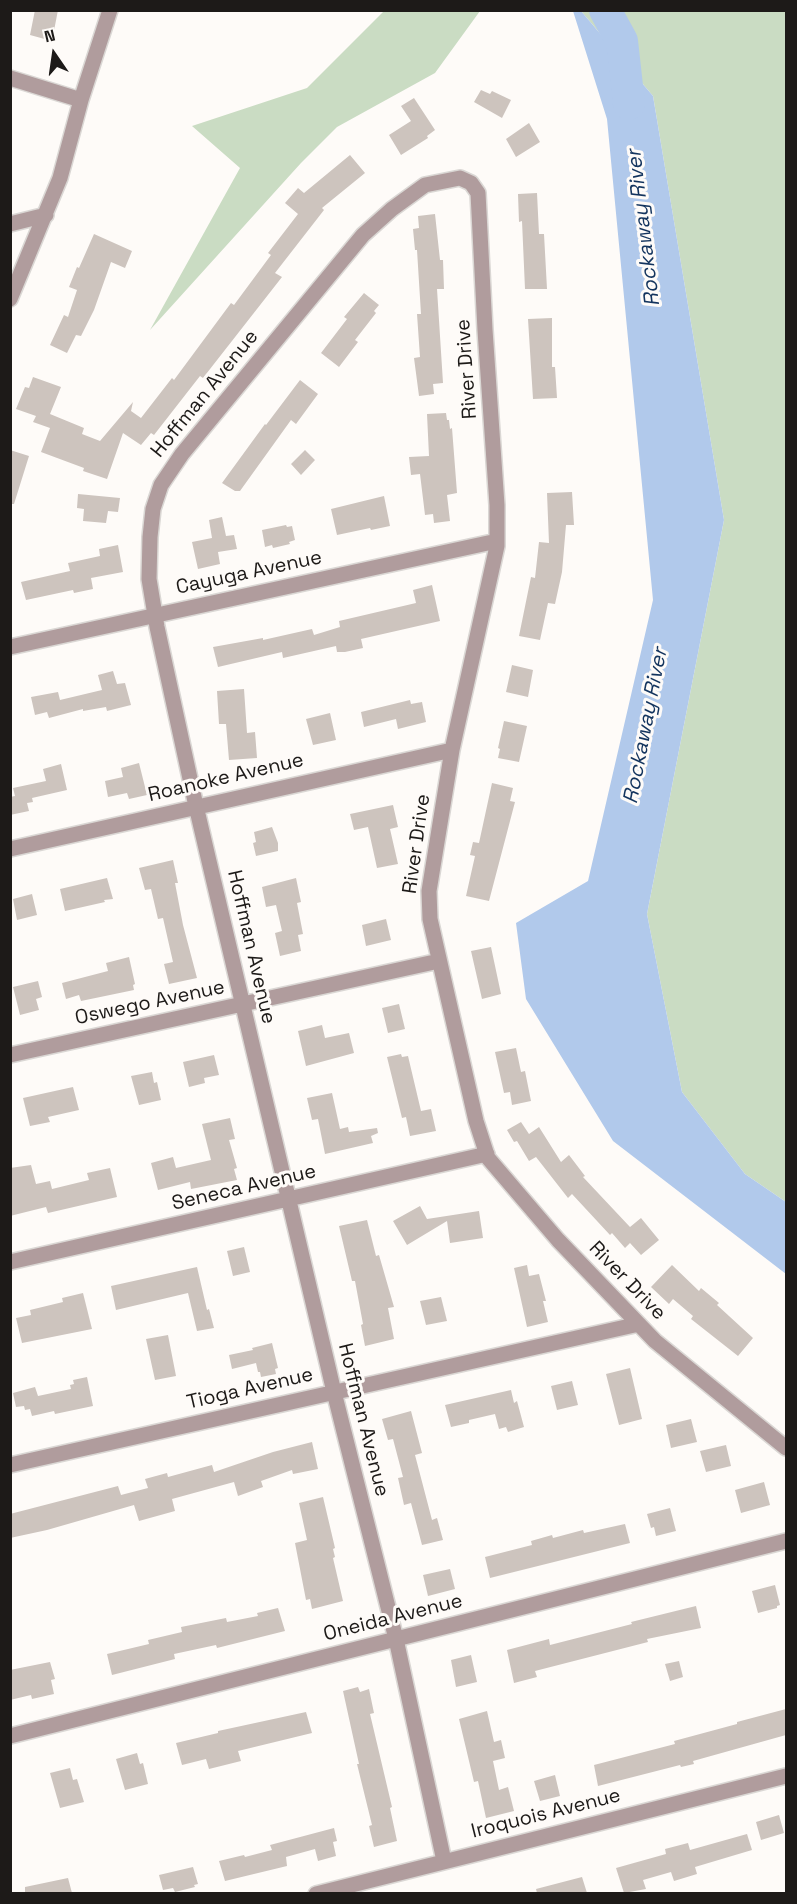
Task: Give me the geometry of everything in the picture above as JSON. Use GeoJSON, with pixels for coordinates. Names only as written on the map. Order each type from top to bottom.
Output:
{"type":"FeatureCollection","features":[{"type":"Feature","properties":{"kind":"street"},"geometry":{"type":"LineString","coordinates":[[10,299],[60,178],[81,100],[110,10]]}},
{"type":"Feature","properties":{"kind":"street"},"geometry":{"type":"LineString","coordinates":[[10,78],[81,100]]}},
{"type":"Feature","properties":{"kind":"street","name":"Hoffman Avenue"},"geometry":{"type":"LineString","coordinates":[[444,1862],[396,1639],[334,1392],[196,806],[149,579],[153,509],[160,485],[182,454],[363,234],[425,185],[460,178],[471,183],[476,190]]}},
{"type":"Feature","properties":{"kind":"street","name":"River Drive"},"geometry":{"type":"LineString","coordinates":[[476,190],[497,505],[497,541],[452,750],[429,891],[430,919],[476,1121],[488,1158],[558,1240],[655,1341],[786,1448]]}},
{"type":"Feature","properties":{"kind":"street"},"geometry":{"type":"LineString","coordinates":[[10,224],[46,215]]}},
{"type":"Feature","properties":{"kind":"street","name":"Cayuga Avenue"},"geometry":{"type":"LineString","coordinates":[[10,647],[497,541]]}},
{"type":"Feature","properties":{"kind":"street","name":"Roanoke Avenue"},"geometry":{"type":"LineString","coordinates":[[10,849],[452,750]]}},
{"type":"Feature","properties":{"kind":"street","name":"Oswego Avenue"},"geometry":{"type":"LineString","coordinates":[[10,1055],[439,961]]}},
{"type":"Feature","properties":{"kind":"street","name":"Seneca Avenue"},"geometry":{"type":"LineString","coordinates":[[10,1262],[487,1154]]}},
{"type":"Feature","properties":{"kind":"street","name":"Tioga Avenue"},"geometry":{"type":"LineString","coordinates":[[10,1465],[639,1324]]}},
{"type":"Feature","properties":{"kind":"street","name":"Oneida Avenue"},"geometry":{"type":"LineString","coordinates":[[10,1736],[786,1540]]}},
{"type":"Feature","properties":{"kind":"street","name":"Iroquois Avenue"},"geometry":{"type":"LineString","coordinates":[[316,1893],[786,1776]]}},
{"type":"Feature","properties":{"kind":"green space"},"geometry":{"type":"Polygon","coordinates":[[[384,11],[480,11],[435,73],[337,127],[301,163],[150,330],[240,168],[192,126],[307,88],[384,11]]]}},
{"type":"Feature","properties":{"kind":"green space"},"geometry":{"type":"Polygon","coordinates":[[[581,11],[786,11],[786,1202],[745,1174],[682,1092],[647,914],[724,520],[653,96],[581,11]]]}},
{"type":"Feature","properties":{"kind":"water"},"geometry":{"type":"Polygon","coordinates":[[[573,11],[581,11],[653,96],[724,520],[647,914],[682,1092],[745,1174],[786,1202],[786,1274],[613,1141],[526,999],[516,923],[588,881],[653,600],[607,119],[573,11]]]}},
{"type":"Feature","properties":{"kind":"building"},"geometry":{"type":"Polygon","coordinates":[[[35,10],[58,10],[52,41],[30,35],[35,10]]]}},
{"type":"Feature","properties":{"kind":"building"},"geometry":{"type":"Polygon","coordinates":[[[481,90],[490,94],[492,91],[511,100],[502,118],[474,102],[481,90]]]}},
{"type":"Feature","properties":{"kind":"building"},"geometry":{"type":"Polygon","coordinates":[[[414,98],[435,130],[427,136],[428,138],[401,155],[389,135],[411,121],[401,106],[414,98]]]}},
{"type":"Feature","properties":{"kind":"building"},"geometry":{"type":"Polygon","coordinates":[[[529,123],[540,142],[516,157],[506,139],[529,123]]]}},
{"type":"Feature","properties":{"kind":"building"},"geometry":{"type":"Polygon","coordinates":[[[350,155],[365,173],[322,208],[324,210],[275,273],[282,277],[203,378],[200,376],[154,435],[151,433],[141,445],[123,433],[107,479],[41,452],[50,428],[33,422],[36,416],[16,409],[25,387],[29,388],[33,377],[61,387],[50,414],[84,428],[82,434],[100,441],[133,402],[131,411],[141,418],[172,378],[174,380],[231,303],[234,305],[271,255],[268,253],[298,214],[285,203],[298,188],[304,193],[350,155]]]}},
{"type":"Feature","properties":{"kind":"building"},"geometry":{"type":"Polygon","coordinates":[[[537,193],[539,234],[544,234],[547,289],[525,289],[522,221],[519,222],[518,194],[537,193]]]}},
{"type":"Feature","properties":{"kind":"building"},"geometry":{"type":"Polygon","coordinates":[[[435,214],[440,260],[443,260],[444,289],[437,289],[443,383],[433,384],[434,394],[419,396],[414,358],[420,357],[417,314],[421,314],[417,250],[415,250],[413,229],[419,228],[418,216],[435,214]]]}},
{"type":"Feature","properties":{"kind":"building"},"geometry":{"type":"Polygon","coordinates":[[[94,234],[132,251],[125,268],[111,262],[94,310],[81,336],[76,335],[67,353],[50,345],[64,315],[68,317],[77,290],[69,287],[94,234]]]}},
{"type":"Feature","properties":{"kind":"building"},"geometry":{"type":"Polygon","coordinates":[[[364,293],[379,305],[374,311],[376,313],[355,340],[358,342],[339,367],[321,353],[347,319],[344,317],[364,293]]]}},
{"type":"Feature","properties":{"kind":"building"},"geometry":{"type":"Polygon","coordinates":[[[552,318],[552,367],[555,367],[557,398],[533,399],[528,319],[552,318]]]}},
{"type":"Feature","properties":{"kind":"building"},"geometry":{"type":"Polygon","coordinates":[[[300,380],[318,394],[296,424],[291,420],[240,491],[235,491],[222,483],[265,424],[300,380]]]}},
{"type":"Feature","properties":{"kind":"building"},"geometry":{"type":"Polygon","coordinates":[[[446,413],[450,429],[452,428],[457,493],[447,495],[450,521],[434,523],[433,514],[425,515],[420,474],[411,475],[409,457],[429,456],[427,414],[446,413]]]}},
{"type":"Feature","properties":{"kind":"building"},"geometry":{"type":"Polygon","coordinates":[[[10,450],[29,456],[14,504],[10,504],[10,450]]]}},
{"type":"Feature","properties":{"kind":"building"},"geometry":{"type":"Polygon","coordinates":[[[305,450],[315,460],[301,475],[291,464],[305,450]]]}},
{"type":"Feature","properties":{"kind":"building"},"geometry":{"type":"Polygon","coordinates":[[[572,492],[574,525],[566,525],[562,572],[555,604],[548,603],[540,640],[519,636],[531,577],[535,578],[539,542],[549,543],[547,493],[572,492]]]}},
{"type":"Feature","properties":{"kind":"building"},"geometry":{"type":"Polygon","coordinates":[[[78,494],[120,498],[118,512],[108,511],[106,523],[83,521],[84,509],[77,508],[78,494]]]}},
{"type":"Feature","properties":{"kind":"building"},"geometry":{"type":"Polygon","coordinates":[[[384,496],[390,526],[337,535],[331,509],[384,496]]]}},
{"type":"Feature","properties":{"kind":"building"},"geometry":{"type":"Polygon","coordinates":[[[222,517],[226,536],[234,535],[237,549],[218,552],[220,564],[198,569],[192,542],[212,538],[209,520],[222,517]]]}},
{"type":"Feature","properties":{"kind":"building"},"geometry":{"type":"Polygon","coordinates":[[[286,525],[287,527],[292,526],[295,540],[289,542],[290,544],[273,548],[272,545],[265,547],[262,530],[286,525]]]}},
{"type":"Feature","properties":{"kind":"building"},"geometry":{"type":"Polygon","coordinates":[[[118,545],[123,572],[91,578],[93,589],[74,593],[73,590],[26,600],[21,582],[70,571],[68,563],[100,556],[99,549],[118,545]]]}},
{"type":"Feature","properties":{"kind":"building"},"geometry":{"type":"Polygon","coordinates":[[[432,585],[440,621],[361,639],[363,648],[345,652],[337,652],[336,646],[283,658],[282,652],[218,667],[213,647],[263,638],[263,640],[312,629],[314,635],[340,627],[339,621],[416,603],[413,590],[432,585]]]}},
{"type":"Feature","properties":{"kind":"building"},"geometry":{"type":"Polygon","coordinates":[[[512,665],[533,670],[528,697],[506,692],[512,665]]]}},
{"type":"Feature","properties":{"kind":"building"},"geometry":{"type":"Polygon","coordinates":[[[113,671],[117,684],[125,683],[131,705],[107,711],[106,707],[83,711],[83,709],[49,718],[47,712],[35,715],[31,697],[58,692],[60,700],[102,690],[98,675],[113,671]]]}},
{"type":"Feature","properties":{"kind":"building"},"geometry":{"type":"Polygon","coordinates":[[[244,689],[247,733],[255,732],[257,758],[229,760],[226,724],[219,724],[217,691],[244,689]]]}},
{"type":"Feature","properties":{"kind":"building"},"geometry":{"type":"Polygon","coordinates":[[[410,700],[411,704],[422,702],[426,722],[398,729],[396,719],[364,727],[361,712],[410,700]]]}},
{"type":"Feature","properties":{"kind":"building"},"geometry":{"type":"Polygon","coordinates":[[[330,713],[336,740],[313,745],[306,719],[330,713]]]}},
{"type":"Feature","properties":{"kind":"building"},"geometry":{"type":"Polygon","coordinates":[[[504,721],[527,726],[519,762],[498,758],[504,721]]]}},
{"type":"Feature","properties":{"kind":"building"},"geometry":{"type":"Polygon","coordinates":[[[139,763],[147,795],[129,799],[127,793],[108,797],[105,781],[123,777],[121,768],[139,763]]]}},
{"type":"Feature","properties":{"kind":"building"},"geometry":{"type":"Polygon","coordinates":[[[61,764],[67,790],[32,798],[33,802],[27,803],[29,811],[10,815],[10,797],[15,796],[13,788],[46,781],[43,769],[61,764]]]}},
{"type":"Feature","properties":{"kind":"building"},"geometry":{"type":"Polygon","coordinates":[[[492,783],[513,788],[510,801],[515,802],[489,901],[466,896],[475,856],[470,855],[473,842],[479,843],[492,783]]]}},
{"type":"Feature","properties":{"kind":"building"},"geometry":{"type":"Polygon","coordinates":[[[393,805],[398,827],[390,829],[398,864],[377,868],[368,827],[354,830],[350,814],[393,805]]]}},
{"type":"Feature","properties":{"kind":"building"},"geometry":{"type":"Polygon","coordinates":[[[272,827],[278,843],[278,851],[256,856],[253,843],[256,842],[254,832],[272,827]]]}},
{"type":"Feature","properties":{"kind":"building"},"geometry":{"type":"Polygon","coordinates":[[[173,860],[183,925],[197,978],[169,984],[164,964],[173,962],[163,918],[158,919],[151,889],[145,890],[139,868],[173,860]]]}},
{"type":"Feature","properties":{"kind":"building"},"geometry":{"type":"Polygon","coordinates":[[[107,878],[113,899],[65,911],[60,889],[107,878]]]}},
{"type":"Feature","properties":{"kind":"building"},"geometry":{"type":"Polygon","coordinates":[[[296,878],[301,902],[297,903],[303,934],[298,935],[301,951],[280,956],[275,933],[282,931],[276,905],[266,907],[262,887],[296,878]]]}},
{"type":"Feature","properties":{"kind":"building"},"geometry":{"type":"Polygon","coordinates":[[[32,894],[37,915],[17,920],[13,899],[32,894]]]}},
{"type":"Feature","properties":{"kind":"building"},"geometry":{"type":"Polygon","coordinates":[[[386,919],[391,940],[366,946],[362,925],[386,919]]]}},
{"type":"Feature","properties":{"kind":"building"},"geometry":{"type":"Polygon","coordinates":[[[491,947],[501,994],[482,999],[471,951],[491,947]]]}},
{"type":"Feature","properties":{"kind":"building"},"geometry":{"type":"Polygon","coordinates":[[[129,957],[135,984],[133,985],[134,990],[81,1001],[79,995],[66,999],[62,983],[108,971],[106,963],[129,957]]]}},
{"type":"Feature","properties":{"kind":"building"},"geometry":{"type":"Polygon","coordinates":[[[38,981],[42,997],[36,999],[39,1010],[20,1015],[13,987],[38,981]]]}},
{"type":"Feature","properties":{"kind":"building"},"geometry":{"type":"Polygon","coordinates":[[[399,1004],[405,1029],[388,1033],[382,1008],[399,1004]]]}},
{"type":"Feature","properties":{"kind":"building"},"geometry":{"type":"Polygon","coordinates":[[[322,1025],[325,1038],[349,1033],[354,1053],[306,1066],[298,1031],[322,1025]]]}},
{"type":"Feature","properties":{"kind":"building"},"geometry":{"type":"Polygon","coordinates":[[[516,1048],[521,1072],[525,1071],[531,1101],[512,1105],[510,1092],[504,1093],[495,1052],[516,1048]]]}},
{"type":"Feature","properties":{"kind":"building"},"geometry":{"type":"Polygon","coordinates":[[[401,1054],[402,1057],[408,1056],[421,1111],[431,1109],[436,1131],[410,1136],[406,1117],[402,1118],[387,1057],[401,1054]]]}},
{"type":"Feature","properties":{"kind":"building"},"geometry":{"type":"Polygon","coordinates":[[[214,1055],[219,1075],[204,1078],[205,1083],[189,1087],[183,1062],[214,1055]]]}},
{"type":"Feature","properties":{"kind":"building"},"geometry":{"type":"Polygon","coordinates":[[[152,1072],[161,1100],[139,1105],[131,1076],[152,1072]]]}},
{"type":"Feature","properties":{"kind":"building"},"geometry":{"type":"Polygon","coordinates":[[[73,1087],[79,1110],[48,1117],[50,1122],[30,1126],[23,1098],[73,1087]]]}},
{"type":"Feature","properties":{"kind":"building"},"geometry":{"type":"Polygon","coordinates":[[[332,1093],[340,1129],[348,1127],[349,1132],[377,1128],[378,1133],[371,1136],[373,1143],[325,1154],[318,1119],[312,1120],[307,1098],[332,1093]]]}},
{"type":"Feature","properties":{"kind":"building"},"geometry":{"type":"Polygon","coordinates":[[[230,1118],[235,1139],[229,1140],[237,1168],[234,1169],[237,1180],[191,1189],[190,1182],[158,1190],[151,1163],[173,1157],[176,1168],[211,1160],[202,1124],[230,1118]]]}},
{"type":"Feature","properties":{"kind":"building"},"geometry":{"type":"Polygon","coordinates":[[[521,1122],[529,1134],[539,1127],[561,1162],[569,1155],[585,1176],[583,1177],[630,1227],[641,1218],[659,1240],[641,1255],[630,1243],[625,1248],[572,1194],[568,1198],[536,1157],[529,1161],[507,1130],[521,1122]]]}},
{"type":"Feature","properties":{"kind":"building"},"geometry":{"type":"Polygon","coordinates":[[[31,1165],[36,1184],[50,1181],[52,1189],[89,1180],[87,1173],[110,1168],[117,1197],[48,1213],[46,1207],[10,1216],[10,1168],[31,1165]]]}},
{"type":"Feature","properties":{"kind":"building"},"geometry":{"type":"Polygon","coordinates":[[[420,1206],[427,1219],[479,1211],[483,1238],[450,1243],[447,1221],[407,1245],[393,1221],[420,1206]]]}},
{"type":"Feature","properties":{"kind":"building"},"geometry":{"type":"Polygon","coordinates":[[[367,1220],[376,1256],[379,1255],[394,1307],[388,1308],[394,1339],[365,1346],[355,1281],[352,1281],[339,1226],[367,1220]]]}},
{"type":"Feature","properties":{"kind":"building"},"geometry":{"type":"Polygon","coordinates":[[[244,1247],[250,1272],[233,1276],[227,1251],[244,1247]]]}},
{"type":"Feature","properties":{"kind":"building"},"geometry":{"type":"Polygon","coordinates":[[[527,1265],[529,1276],[539,1274],[546,1301],[543,1301],[548,1322],[527,1327],[514,1268],[527,1265]]]}},
{"type":"Feature","properties":{"kind":"building"},"geometry":{"type":"Polygon","coordinates":[[[672,1265],[699,1291],[701,1288],[719,1303],[717,1305],[753,1338],[738,1356],[691,1319],[693,1316],[673,1299],[669,1304],[651,1287],[672,1265]]]}},
{"type":"Feature","properties":{"kind":"building"},"geometry":{"type":"Polygon","coordinates":[[[197,1267],[207,1310],[209,1309],[214,1328],[197,1331],[188,1293],[116,1310],[111,1286],[197,1267]]]}},
{"type":"Feature","properties":{"kind":"building"},"geometry":{"type":"Polygon","coordinates":[[[83,1293],[92,1329],[22,1343],[16,1318],[31,1315],[30,1310],[63,1302],[62,1298],[83,1293]]]}},
{"type":"Feature","properties":{"kind":"building"},"geometry":{"type":"Polygon","coordinates":[[[441,1297],[447,1321],[426,1325],[420,1301],[441,1297]]]}},
{"type":"Feature","properties":{"kind":"building"},"geometry":{"type":"Polygon","coordinates":[[[168,1335],[176,1376],[155,1380],[146,1339],[168,1335]]]}},
{"type":"Feature","properties":{"kind":"building"},"geometry":{"type":"Polygon","coordinates":[[[272,1343],[278,1368],[275,1369],[276,1374],[261,1377],[256,1363],[232,1369],[229,1355],[272,1343]]]}},
{"type":"Feature","properties":{"kind":"building"},"geometry":{"type":"Polygon","coordinates":[[[630,1368],[642,1419],[619,1425],[606,1374],[630,1368]]]}},
{"type":"Feature","properties":{"kind":"building"},"geometry":{"type":"Polygon","coordinates":[[[87,1377],[93,1406],[32,1416],[30,1409],[25,1410],[24,1406],[16,1407],[13,1393],[35,1387],[38,1396],[71,1389],[70,1385],[74,1384],[73,1380],[87,1377]]]}},
{"type":"Feature","properties":{"kind":"building"},"geometry":{"type":"Polygon","coordinates":[[[572,1381],[578,1405],[557,1410],[551,1386],[572,1381]]]}},
{"type":"Feature","properties":{"kind":"building"},"geometry":{"type":"Polygon","coordinates":[[[511,1390],[514,1403],[517,1401],[524,1427],[508,1432],[506,1427],[499,1429],[495,1414],[451,1427],[445,1405],[511,1390]]]}},
{"type":"Feature","properties":{"kind":"building"},"geometry":{"type":"Polygon","coordinates":[[[411,1411],[422,1453],[415,1455],[432,1520],[437,1518],[443,1540],[422,1545],[411,1503],[404,1505],[398,1478],[403,1477],[393,1439],[388,1440],[382,1419],[411,1411]]]}},
{"type":"Feature","properties":{"kind":"building"},"geometry":{"type":"Polygon","coordinates":[[[691,1419],[697,1442],[671,1448],[666,1425],[691,1419]]]}},
{"type":"Feature","properties":{"kind":"building"},"geometry":{"type":"Polygon","coordinates":[[[312,1442],[318,1469],[293,1474],[292,1470],[261,1481],[263,1487],[238,1496],[234,1482],[172,1499],[175,1511],[139,1521],[134,1505],[10,1538],[10,1514],[118,1486],[121,1495],[148,1488],[145,1479],[167,1473],[168,1477],[212,1465],[214,1472],[273,1452],[312,1442]]]}},
{"type":"Feature","properties":{"kind":"building"},"geometry":{"type":"Polygon","coordinates":[[[726,1445],[731,1466],[706,1472],[700,1451],[726,1445]]]}},
{"type":"Feature","properties":{"kind":"building"},"geometry":{"type":"Polygon","coordinates":[[[764,1482],[770,1505],[741,1513],[735,1490],[764,1482]]]}},
{"type":"Feature","properties":{"kind":"building"},"geometry":{"type":"Polygon","coordinates":[[[323,1497],[335,1548],[333,1558],[343,1601],[312,1609],[310,1599],[306,1600],[295,1543],[307,1540],[299,1503],[323,1497]]]}},
{"type":"Feature","properties":{"kind":"building"},"geometry":{"type":"Polygon","coordinates":[[[670,1508],[676,1531],[656,1536],[647,1514],[670,1508]]]}},
{"type":"Feature","properties":{"kind":"building"},"geometry":{"type":"Polygon","coordinates":[[[625,1524],[630,1543],[490,1578],[485,1557],[532,1545],[531,1541],[552,1535],[553,1538],[583,1530],[584,1533],[625,1524]]]}},
{"type":"Feature","properties":{"kind":"building"},"geometry":{"type":"Polygon","coordinates":[[[450,1569],[455,1589],[428,1596],[423,1575],[450,1569]]]}},
{"type":"Feature","properties":{"kind":"building"},"geometry":{"type":"Polygon","coordinates":[[[775,1585],[780,1605],[758,1613],[752,1591],[775,1585]]]}},
{"type":"Feature","properties":{"kind":"building"},"geometry":{"type":"Polygon","coordinates":[[[696,1606],[701,1628],[647,1639],[648,1642],[535,1671],[537,1677],[514,1683],[507,1650],[549,1639],[550,1645],[696,1606]]]}},
{"type":"Feature","properties":{"kind":"building"},"geometry":{"type":"Polygon","coordinates":[[[278,1608],[285,1631],[217,1648],[216,1645],[174,1654],[175,1659],[112,1675],[107,1654],[149,1644],[148,1640],[182,1632],[181,1627],[226,1618],[227,1622],[258,1616],[257,1613],[278,1608]]]}},
{"type":"Feature","properties":{"kind":"building"},"geometry":{"type":"Polygon","coordinates":[[[471,1655],[477,1682],[456,1687],[451,1660],[471,1655]]]}},
{"type":"Feature","properties":{"kind":"building"},"geometry":{"type":"Polygon","coordinates":[[[679,1661],[683,1677],[670,1681],[665,1664],[679,1661]]]}},
{"type":"Feature","properties":{"kind":"building"},"geometry":{"type":"Polygon","coordinates":[[[50,1662],[55,1679],[51,1680],[54,1694],[32,1699],[31,1695],[10,1700],[10,1670],[50,1662]]]}},
{"type":"Feature","properties":{"kind":"building"},"geometry":{"type":"Polygon","coordinates":[[[358,1687],[360,1692],[369,1689],[374,1713],[370,1714],[392,1807],[390,1808],[397,1841],[374,1847],[369,1826],[372,1825],[343,1691],[358,1687]]]}},
{"type":"Feature","properties":{"kind":"building"},"geometry":{"type":"Polygon","coordinates":[[[786,1709],[786,1735],[693,1761],[694,1764],[681,1767],[680,1765],[598,1786],[594,1765],[675,1744],[674,1741],[786,1709]]]}},
{"type":"Feature","properties":{"kind":"building"},"geometry":{"type":"Polygon","coordinates":[[[487,1711],[494,1742],[501,1740],[505,1758],[493,1761],[499,1790],[508,1787],[514,1811],[486,1818],[478,1781],[474,1782],[459,1719],[487,1711]]]}},
{"type":"Feature","properties":{"kind":"building"},"geometry":{"type":"Polygon","coordinates":[[[306,1712],[312,1733],[238,1751],[241,1761],[209,1769],[206,1759],[182,1765],[176,1743],[218,1733],[218,1731],[306,1712]]]}},
{"type":"Feature","properties":{"kind":"building"},"geometry":{"type":"Polygon","coordinates":[[[137,1753],[140,1764],[143,1763],[148,1784],[125,1790],[116,1759],[137,1753]]]}},
{"type":"Feature","properties":{"kind":"building"},"geometry":{"type":"Polygon","coordinates":[[[70,1768],[73,1780],[77,1779],[84,1802],[60,1808],[50,1773],[70,1768]]]}},
{"type":"Feature","properties":{"kind":"building"},"geometry":{"type":"Polygon","coordinates":[[[555,1775],[560,1796],[540,1801],[534,1781],[555,1775]]]}},
{"type":"Feature","properties":{"kind":"building"},"geometry":{"type":"Polygon","coordinates":[[[779,1815],[784,1833],[761,1840],[756,1822],[779,1815]]]}},
{"type":"Feature","properties":{"kind":"building"},"geometry":{"type":"Polygon","coordinates":[[[334,1828],[337,1841],[333,1842],[336,1856],[318,1861],[315,1849],[286,1857],[287,1866],[225,1881],[219,1861],[272,1850],[270,1845],[334,1828]]]}},
{"type":"Feature","properties":{"kind":"building"},"geometry":{"type":"Polygon","coordinates":[[[747,1834],[752,1850],[695,1867],[697,1874],[674,1881],[671,1872],[643,1880],[646,1889],[624,1893],[616,1868],[666,1854],[665,1849],[688,1843],[690,1850],[747,1834]]]}},
{"type":"Feature","properties":{"kind":"building"},"geometry":{"type":"Polygon","coordinates":[[[193,1867],[198,1884],[194,1885],[195,1887],[175,1892],[173,1888],[163,1890],[159,1875],[193,1867]]]}},
{"type":"Feature","properties":{"kind":"building"},"geometry":{"type":"Polygon","coordinates":[[[582,1877],[587,1893],[537,1893],[536,1889],[582,1877]]]}},
{"type":"Feature","properties":{"kind":"building"},"geometry":{"type":"Polygon","coordinates":[[[68,1878],[72,1893],[25,1893],[25,1887],[68,1878]]]}},
{"type":"Feature","properties":{"kind":"waterway","name":"Rockaway River"},"geometry":{"type":"LineString","coordinates":[[605,10],[622,41],[629,104]]}}]}
